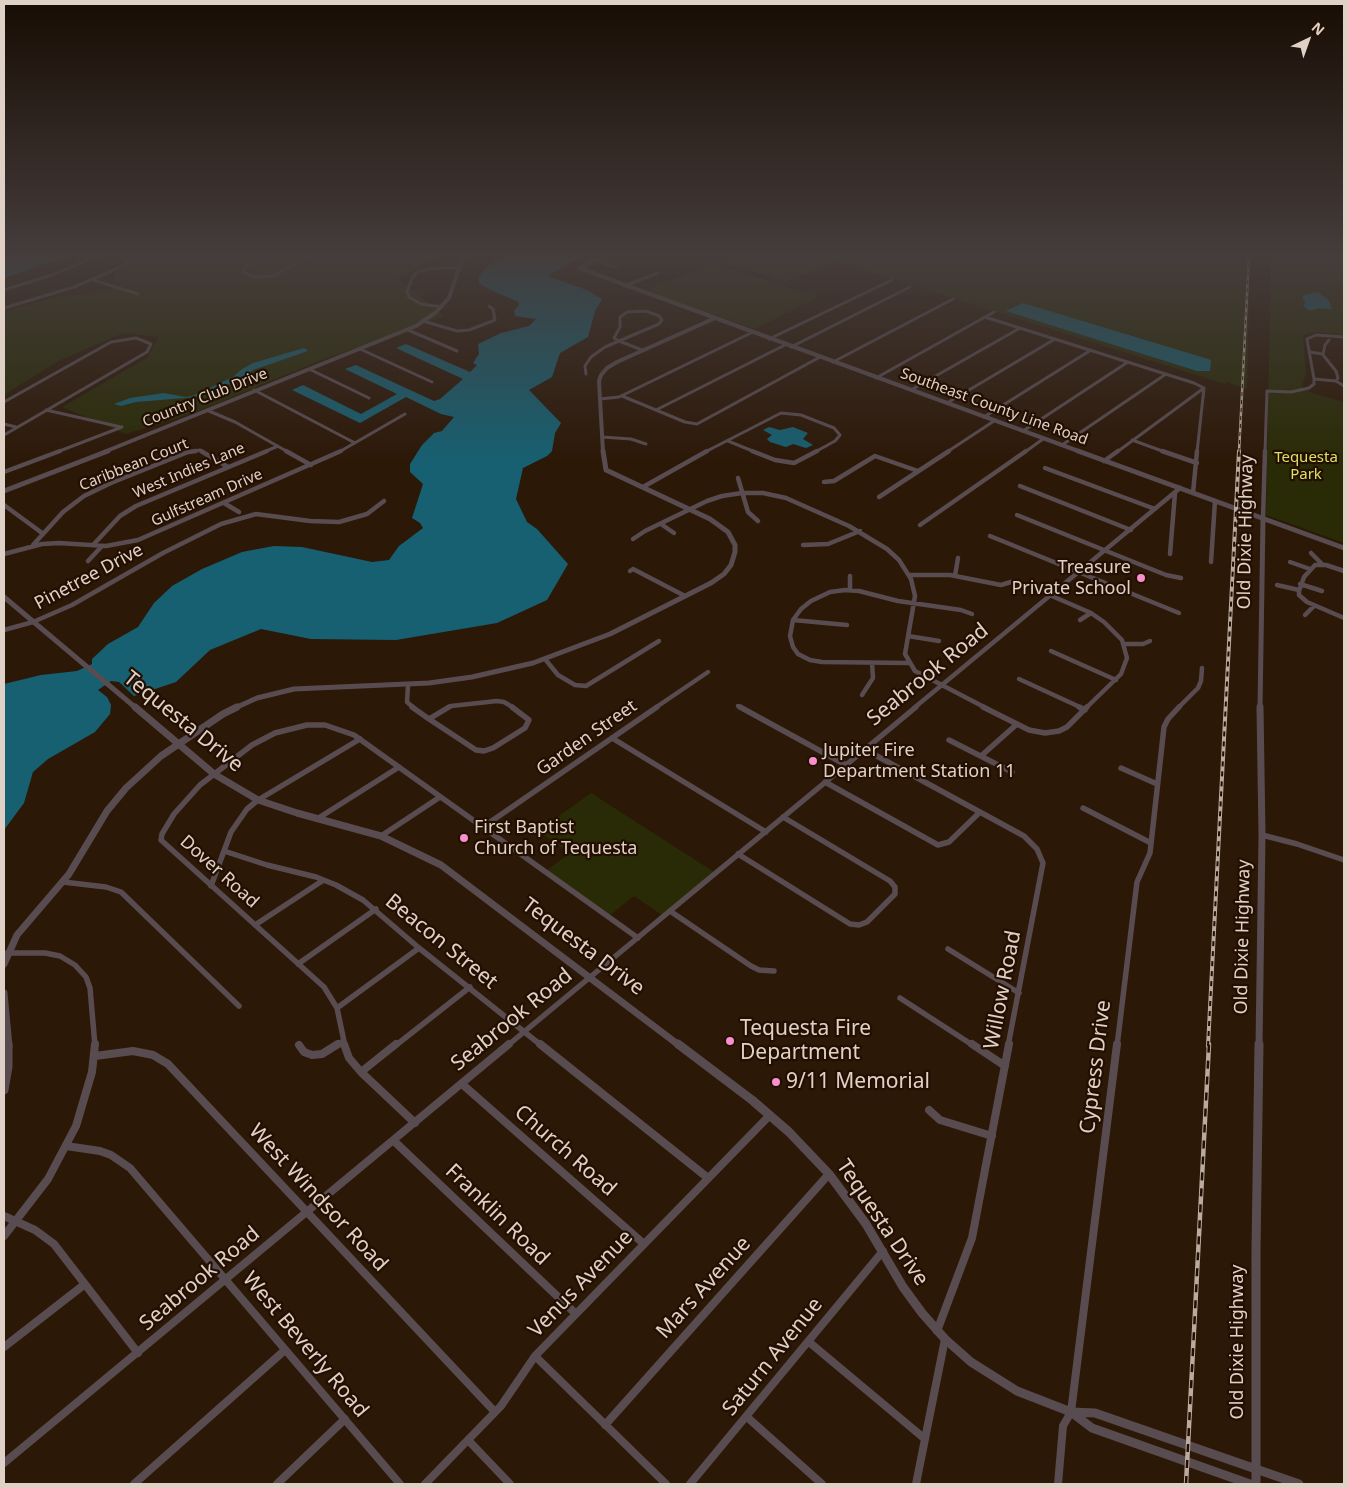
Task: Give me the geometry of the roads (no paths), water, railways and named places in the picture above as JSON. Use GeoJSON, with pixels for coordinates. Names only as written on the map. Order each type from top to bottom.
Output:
{"type":"FeatureCollection","features":[{"type":"Feature","properties":{"kind":"street","name":"Country Club Drive"},"geometry":{"type":"LineString","coordinates":[[4,491],[209,411],[254,390],[417,325]]}},
{"type":"Feature","properties":{"kind":"street"},"geometry":{"type":"LineString","coordinates":[[437,325],[455,330],[469,330],[481,325]]}},
{"type":"Feature","properties":{"kind":"street"},"geometry":{"type":"LineString","coordinates":[[620,325],[614,338],[642,350]]}},
{"type":"Feature","properties":{"kind":"street"},"geometry":{"type":"LineString","coordinates":[[586,374],[584,366],[589,359],[605,347],[656,325]]}},
{"type":"Feature","properties":{"kind":"street"},"geometry":{"type":"LineString","coordinates":[[4,964],[7,953],[17,935],[63,882],[116,799],[138,776],[223,714],[257,698],[308,687],[408,685],[472,677],[545,659],[593,641],[685,596],[724,574],[731,565],[735,552],[732,539],[724,529],[710,519],[605,469],[599,382],[604,372],[617,362],[696,325]]}},
{"type":"Feature","properties":{"kind":"street","name":"Southeast County Line Road"},"geometry":{"type":"LineString","coordinates":[[733,325],[1043,438],[1178,490],[1216,501],[1344,548]]}},
{"type":"Feature","properties":{"kind":"street"},"geometry":{"type":"LineString","coordinates":[[770,340],[797,325]]}},
{"type":"Feature","properties":{"kind":"street"},"geometry":{"type":"LineString","coordinates":[[791,347],[834,325]]}},
{"type":"Feature","properties":{"kind":"street"},"geometry":{"type":"LineString","coordinates":[[833,362],[903,325]]}},
{"type":"Feature","properties":{"kind":"street"},"geometry":{"type":"LineString","coordinates":[[876,378],[971,325]]}},
{"type":"Feature","properties":{"kind":"street"},"geometry":{"type":"LineString","coordinates":[[1012,325],[1166,374],[1204,388]]}},
{"type":"Feature","properties":{"kind":"street"},"geometry":{"type":"LineString","coordinates":[[911,390],[1020,328]]}},
{"type":"Feature","properties":{"kind":"street"},"geometry":{"type":"LineString","coordinates":[[408,330],[458,351]]}},
{"type":"Feature","properties":{"kind":"street"},"geometry":{"type":"LineString","coordinates":[[600,399],[622,396],[751,332]]}},
{"type":"Feature","properties":{"kind":"street"},"geometry":{"type":"LineString","coordinates":[[1344,337],[1312,336],[1307,339],[1314,379],[1336,381],[1344,386]]}},
{"type":"Feature","properties":{"kind":"street"},"geometry":{"type":"LineString","coordinates":[[4,402],[109,343],[138,338],[150,342],[151,346],[149,349],[4,435]]}},
{"type":"Feature","properties":{"kind":"street"},"geometry":{"type":"LineString","coordinates":[[947,404],[1055,339]]}},
{"type":"Feature","properties":{"kind":"street"},"geometry":{"type":"LineString","coordinates":[[1323,354],[1325,345],[1329,340]]}},
{"type":"Feature","properties":{"kind":"street"},"geometry":{"type":"LineString","coordinates":[[656,410],[785,345]]}},
{"type":"Feature","properties":{"kind":"street"},"geometry":{"type":"LineString","coordinates":[[360,349],[432,382]]}},
{"type":"Feature","properties":{"kind":"street"},"geometry":{"type":"LineString","coordinates":[[984,417],[1091,350]]}},
{"type":"Feature","properties":{"kind":"street"},"geometry":{"type":"LineString","coordinates":[[1309,352],[1323,354],[1338,375],[1336,381]]}},
{"type":"Feature","properties":{"kind":"street"},"geometry":{"type":"LineString","coordinates":[[622,396],[690,423],[700,423],[820,357]]}},
{"type":"Feature","properties":{"kind":"street"},"geometry":{"type":"LineString","coordinates":[[1023,431],[1128,362]]}},
{"type":"Feature","properties":{"kind":"street"},"geometry":{"type":"LineString","coordinates":[[309,369],[369,398]]}},
{"type":"Feature","properties":{"kind":"street"},"geometry":{"type":"LineString","coordinates":[[1062,446],[1166,374]]}},
{"type":"Feature","properties":{"kind":"street","name":"Old Dixie Highway"},"geometry":{"type":"LineString","coordinates":[[1256,1484],[1256,1251],[1262,835],[1260,685],[1267,390],[1301,391],[1311,387],[1314,379]]}},
{"type":"Feature","properties":{"kind":"street"},"geometry":{"type":"LineString","coordinates":[[1104,461],[1204,388]]}},
{"type":"Feature","properties":{"kind":"street"},"geometry":{"type":"LineString","coordinates":[[1193,493],[1204,388]]}},
{"type":"Feature","properties":{"kind":"street"},"geometry":{"type":"LineString","coordinates":[[254,390],[355,443]]}},
{"type":"Feature","properties":{"kind":"street"},"geometry":{"type":"LineString","coordinates":[[4,472],[122,427],[46,410]]}},
{"type":"Feature","properties":{"kind":"street"},"geometry":{"type":"LineString","coordinates":[[209,411],[234,422],[311,465]]}},
{"type":"Feature","properties":{"kind":"street"},"geometry":{"type":"LineString","coordinates":[[643,487],[683,463],[781,413],[801,415],[834,428],[840,435],[835,441],[794,463],[775,460],[728,441]]}},
{"type":"Feature","properties":{"kind":"street","name":"Gulfstream Drive"},"geometry":{"type":"LineString","coordinates":[[4,554],[33,545],[59,543],[102,546],[138,540],[332,456],[405,414]]}},
{"type":"Feature","properties":{"kind":"street"},"geometry":{"type":"LineString","coordinates":[[879,496],[994,420]]}},
{"type":"Feature","properties":{"kind":"street"},"geometry":{"type":"LineString","coordinates":[[4,424],[17,427]]}},
{"type":"Feature","properties":{"kind":"street"},"geometry":{"type":"LineString","coordinates":[[602,437],[631,438],[646,444]]}},
{"type":"Feature","properties":{"kind":"street"},"geometry":{"type":"LineString","coordinates":[[920,525],[1043,438]]}},
{"type":"Feature","properties":{"kind":"street"},"geometry":{"type":"LineString","coordinates":[[1132,440],[1197,463]]}},
{"type":"Feature","properties":{"kind":"street","name":"West Indies Lane"},"geometry":{"type":"LineString","coordinates":[[93,545],[120,516],[130,509],[278,446]]}},
{"type":"Feature","properties":{"kind":"street","name":"Caribbean Court"},"geometry":{"type":"LineString","coordinates":[[33,545],[42,533],[70,506],[90,492],[188,452],[200,450],[228,467]]}},
{"type":"Feature","properties":{"kind":"street"},"geometry":{"type":"LineString","coordinates":[[824,482],[834,480],[875,456],[918,471]]}},
{"type":"Feature","properties":{"kind":"street"},"geometry":{"type":"LineString","coordinates":[[1045,468],[1155,509]]}},
{"type":"Feature","properties":{"kind":"street"},"geometry":{"type":"LineString","coordinates":[[738,478],[748,512],[758,521]]}},
{"type":"Feature","properties":{"kind":"street"},"geometry":{"type":"LineString","coordinates":[[1020,486],[1131,530]]}},
{"type":"Feature","properties":{"kind":"street"},"geometry":{"type":"LineString","coordinates":[[1170,554],[1178,490]]}},
{"type":"Feature","properties":{"kind":"street","name":"Seabrook Road"},"geometry":{"type":"LineString","coordinates":[[4,1463],[525,1031],[592,978],[864,749],[942,687],[1178,490]]}},
{"type":"Feature","properties":{"kind":"street"},"geometry":{"type":"LineString","coordinates":[[633,539],[714,498],[742,493],[764,493],[786,498],[860,531],[899,560],[909,575],[915,591],[905,650],[909,663],[921,676],[1033,731],[1056,732],[1067,727],[1116,680],[1126,664],[1124,644],[1111,627],[1091,613],[1052,596]]}},
{"type":"Feature","properties":{"kind":"street","name":"Pinetree Drive"},"geometry":{"type":"LineString","coordinates":[[4,630],[33,622],[72,605],[163,553],[221,524],[256,514],[310,521],[339,522],[367,514],[384,501]]}},
{"type":"Feature","properties":{"kind":"street"},"geometry":{"type":"LineString","coordinates":[[1211,562],[1216,501]]}},
{"type":"Feature","properties":{"kind":"street"},"geometry":{"type":"LineString","coordinates":[[224,503],[238,512]]}},
{"type":"Feature","properties":{"kind":"street"},"geometry":{"type":"LineString","coordinates":[[4,505],[42,533]]}},
{"type":"Feature","properties":{"kind":"street"},"geometry":{"type":"LineString","coordinates":[[1017,515],[1166,575],[1181,578]]}},
{"type":"Feature","properties":{"kind":"street"},"geometry":{"type":"LineString","coordinates":[[661,524],[674,533]]}},
{"type":"Feature","properties":{"kind":"street"},"geometry":{"type":"LineString","coordinates":[[803,545],[828,544],[860,531]]}},
{"type":"Feature","properties":{"kind":"street"},"geometry":{"type":"LineString","coordinates":[[990,536],[1179,613]]}},
{"type":"Feature","properties":{"kind":"street"},"geometry":{"type":"LineString","coordinates":[[88,561],[102,546]]}},
{"type":"Feature","properties":{"kind":"street"},"geometry":{"type":"LineString","coordinates":[[1311,553],[1322,564]]}},
{"type":"Feature","properties":{"kind":"street"},"geometry":{"type":"LineString","coordinates":[[955,576],[958,558]]}},
{"type":"Feature","properties":{"kind":"street"},"geometry":{"type":"LineString","coordinates":[[1290,562],[1310,569]]}},
{"type":"Feature","properties":{"kind":"street"},"geometry":{"type":"LineString","coordinates":[[1344,565],[1342,570],[1322,564],[1314,565],[1300,587],[1302,598],[1314,606],[1344,618]]}},
{"type":"Feature","properties":{"kind":"street"},"geometry":{"type":"LineString","coordinates":[[630,571],[633,569],[685,596]]}},
{"type":"Feature","properties":{"kind":"street"},"geometry":{"type":"LineString","coordinates":[[909,575],[955,576],[1001,585],[1014,581]]}},
{"type":"Feature","properties":{"kind":"street"},"geometry":{"type":"LineString","coordinates":[[850,576],[850,590]]}},
{"type":"Feature","properties":{"kind":"street"},"geometry":{"type":"LineString","coordinates":[[1277,585],[1322,591]]}},
{"type":"Feature","properties":{"kind":"street"},"geometry":{"type":"LineString","coordinates":[[909,663],[808,662],[793,647],[790,636],[793,620],[801,609],[816,598],[833,591],[850,590],[914,603],[962,610],[972,614]]}},
{"type":"Feature","properties":{"kind":"street","name":"Tequesta Drive"},"geometry":{"type":"LineString","coordinates":[[4,597],[214,774],[258,800],[381,836],[424,856],[458,876],[770,1114],[828,1174],[866,1224],[912,1300],[937,1331],[971,1362],[1016,1391],[1071,1412],[1092,1428],[1250,1484]]}},
{"type":"Feature","properties":{"kind":"street"},"geometry":{"type":"LineString","coordinates":[[1305,615],[1314,606]]}},
{"type":"Feature","properties":{"kind":"street"},"geometry":{"type":"LineString","coordinates":[[1080,620],[1091,613]]}},
{"type":"Feature","properties":{"kind":"street"},"geometry":{"type":"LineString","coordinates":[[793,620],[847,625]]}},
{"type":"Feature","properties":{"kind":"street"},"geometry":{"type":"LineString","coordinates":[[908,636],[940,641]]}},
{"type":"Feature","properties":{"kind":"street"},"geometry":{"type":"LineString","coordinates":[[545,659],[558,675],[575,685],[586,686],[659,640]]}},
{"type":"Feature","properties":{"kind":"street"},"geometry":{"type":"LineString","coordinates":[[1124,644],[1142,644],[1150,641]]}},
{"type":"Feature","properties":{"kind":"street"},"geometry":{"type":"LineString","coordinates":[[1051,650],[1116,680]]}},
{"type":"Feature","properties":{"kind":"street"},"geometry":{"type":"LineString","coordinates":[[862,695],[873,678],[872,663]]}},
{"type":"Feature","properties":{"kind":"street","name":"Cypress Drive"},"geometry":{"type":"LineString","coordinates":[[1058,1484],[1063,1426],[1071,1412],[1137,882],[1147,861],[1151,842],[1164,727],[1168,719],[1198,688],[1201,681],[1202,668]]}},
{"type":"Feature","properties":{"kind":"street","name":"Garden Street"},"geometry":{"type":"LineString","coordinates":[[483,827],[708,672]]}},
{"type":"Feature","properties":{"kind":"street"},"geometry":{"type":"LineString","coordinates":[[1018,679],[1084,710]]}},
{"type":"Feature","properties":{"kind":"street"},"geometry":{"type":"LineString","coordinates":[[408,685],[408,704],[429,719],[476,750],[484,751],[493,748],[525,728],[529,720],[504,702],[497,700],[452,706],[429,719]]}},
{"type":"Feature","properties":{"kind":"street"},"geometry":{"type":"LineString","coordinates":[[1178,708],[1192,702]]}},
{"type":"Feature","properties":{"kind":"street"},"geometry":{"type":"LineString","coordinates":[[738,706],[846,765]]}},
{"type":"Feature","properties":{"kind":"street"},"geometry":{"type":"LineString","coordinates":[[981,756],[1016,724]]}},
{"type":"Feature","properties":{"kind":"street","name":"Dover Road"},"geometry":{"type":"LineString","coordinates":[[415,1124],[349,1058],[343,1041],[337,1008],[329,992],[163,842],[161,837],[183,802],[214,774],[259,741],[289,728],[307,725],[342,729],[360,739],[638,938]]}},
{"type":"Feature","properties":{"kind":"street"},"geometry":{"type":"LineString","coordinates":[[612,738],[766,832]]}},
{"type":"Feature","properties":{"kind":"street"},"geometry":{"type":"LineString","coordinates":[[211,886],[236,822],[247,809],[258,800],[360,739]]}},
{"type":"Feature","properties":{"kind":"street"},"geometry":{"type":"LineString","coordinates":[[949,740],[1012,772]]}},
{"type":"Feature","properties":{"kind":"street","name":"Willow Road"},"geometry":{"type":"LineString","coordinates":[[864,749],[1028,839],[1037,849],[1042,860],[1043,870],[972,1238],[937,1331]]}},
{"type":"Feature","properties":{"kind":"street"},"geometry":{"type":"LineString","coordinates":[[317,818],[399,767]]}},
{"type":"Feature","properties":{"kind":"street"},"geometry":{"type":"LineString","coordinates":[[1121,768],[1157,784]]}},
{"type":"Feature","properties":{"kind":"street"},"geometry":{"type":"LineString","coordinates":[[825,782],[938,845],[950,842],[980,812]]}},
{"type":"Feature","properties":{"kind":"street"},"geometry":{"type":"LineString","coordinates":[[381,836],[440,797]]}},
{"type":"Feature","properties":{"kind":"street"},"geometry":{"type":"LineString","coordinates":[[1083,808],[1151,842]]}},
{"type":"Feature","properties":{"kind":"street"},"geometry":{"type":"LineString","coordinates":[[738,854],[850,924],[863,924],[895,894],[895,887],[890,881],[783,817]]}},
{"type":"Feature","properties":{"kind":"street"},"geometry":{"type":"LineString","coordinates":[[1262,835],[1297,844],[1344,860]]}},
{"type":"Feature","properties":{"kind":"street","name":"Beacon Street"},"geometry":{"type":"LineString","coordinates":[[224,851],[322,881],[350,892],[376,909],[420,948],[708,1178]]}},
{"type":"Feature","properties":{"kind":"street"},"geometry":{"type":"LineString","coordinates":[[255,925],[322,881]]}},
{"type":"Feature","properties":{"kind":"street"},"geometry":{"type":"LineString","coordinates":[[63,882],[106,887],[121,892],[239,1006]]}},
{"type":"Feature","properties":{"kind":"street"},"geometry":{"type":"LineString","coordinates":[[298,964],[376,909]]}},
{"type":"Feature","properties":{"kind":"street"},"geometry":{"type":"LineString","coordinates":[[670,911],[751,966],[759,970],[774,971]]}},
{"type":"Feature","properties":{"kind":"street"},"geometry":{"type":"LineString","coordinates":[[337,1008],[420,948]]}},
{"type":"Feature","properties":{"kind":"street"},"geometry":{"type":"LineString","coordinates":[[948,949],[1019,993]]}},
{"type":"Feature","properties":{"kind":"street"},"geometry":{"type":"LineString","coordinates":[[4,1236],[48,1179],[66,1146],[88,1091],[95,1056],[95,1022],[87,981],[81,970],[68,960],[55,955],[35,952],[7,953]]}},
{"type":"Feature","properties":{"kind":"street"},"geometry":{"type":"LineString","coordinates":[[361,1072],[470,987]]}},
{"type":"Feature","properties":{"kind":"street"},"geometry":{"type":"LineString","coordinates":[[4,993],[9,1050],[4,1090]]}},
{"type":"Feature","properties":{"kind":"street"},"geometry":{"type":"LineString","coordinates":[[900,998],[1005,1066]]}},
{"type":"Feature","properties":{"kind":"street"},"geometry":{"type":"LineString","coordinates":[[299,1045],[304,1052],[312,1055],[322,1054],[343,1041]]}},
{"type":"Feature","properties":{"kind":"street","name":"West Windsor Road"},"geometry":{"type":"LineString","coordinates":[[95,1056],[133,1051],[153,1055],[168,1064],[495,1412]]}},
{"type":"Feature","properties":{"kind":"street","name":"Church Road"},"geometry":{"type":"LineString","coordinates":[[462,1084],[644,1244]]}},
{"type":"Feature","properties":{"kind":"street"},"geometry":{"type":"LineString","coordinates":[[929,1110],[940,1120],[992,1136]]}},
{"type":"Feature","properties":{"kind":"street","name":"Venus Avenue"},"geometry":{"type":"LineString","coordinates":[[425,1484],[510,1395],[536,1356],[770,1114]]}},
{"type":"Feature","properties":{"kind":"street","name":"Franklin Road"},"geometry":{"type":"LineString","coordinates":[[394,1141],[576,1314]]}},
{"type":"Feature","properties":{"kind":"street","name":"West Beverly Road"},"geometry":{"type":"LineString","coordinates":[[66,1146],[100,1151],[116,1158],[130,1168],[400,1484]]}},
{"type":"Feature","properties":{"kind":"street","name":"Mars Avenue"},"geometry":{"type":"LineString","coordinates":[[605,1425],[828,1174]]}},
{"type":"Feature","properties":{"kind":"street"},"geometry":{"type":"LineString","coordinates":[[4,1216],[45,1236],[54,1244],[138,1353]]}},
{"type":"Feature","properties":{"kind":"street","name":"Saturn Avenue"},"geometry":{"type":"LineString","coordinates":[[690,1484],[748,1417],[883,1251]]}},
{"type":"Feature","properties":{"kind":"street"},"geometry":{"type":"LineString","coordinates":[[4,1347],[85,1284]]}},
{"type":"Feature","properties":{"kind":"street"},"geometry":{"type":"LineString","coordinates":[[916,1484],[945,1339]]}},
{"type":"Feature","properties":{"kind":"street"},"geometry":{"type":"LineString","coordinates":[[809,1342],[925,1439]]}},
{"type":"Feature","properties":{"kind":"street"},"geometry":{"type":"LineString","coordinates":[[134,1484],[285,1350]]}},
{"type":"Feature","properties":{"kind":"street"},"geometry":{"type":"LineString","coordinates":[[536,1356],[666,1484]]}},
{"type":"Feature","properties":{"kind":"street","name":"Tequesta Drive"},"geometry":{"type":"LineString","coordinates":[[1071,1412],[1095,1413],[1299,1484]]}},
{"type":"Feature","properties":{"kind":"street"},"geometry":{"type":"LineString","coordinates":[[748,1417],[822,1484]]}},
{"type":"Feature","properties":{"kind":"street"},"geometry":{"type":"LineString","coordinates":[[277,1484],[345,1420]]}},
{"type":"Feature","properties":{"kind":"street"},"geometry":{"type":"LineString","coordinates":[[468,1440],[510,1484]]}},
{"type":"Feature","properties":{"kind":"water"},"geometry":{"type":"Polygon","coordinates":[[[591,325],[588,337],[560,353],[552,377],[529,390],[561,423],[555,433],[552,451],[547,456],[523,468],[516,499],[527,522],[537,529],[568,564],[547,600],[497,623],[396,640],[311,639],[261,629],[210,650],[176,682],[134,696],[119,682],[111,681],[98,690],[107,697],[111,705],[110,714],[95,732],[48,759],[33,772],[24,803],[4,830],[4,684],[41,675],[77,671],[92,664],[92,659],[108,644],[138,627],[154,603],[172,586],[202,569],[242,552],[274,546],[302,547],[372,562],[389,560],[399,546],[423,528],[420,523],[412,518],[423,484],[410,472],[410,464],[422,445],[434,433],[442,431],[454,417],[441,414],[406,397],[360,423],[292,390],[303,385],[361,414],[397,394],[345,369],[356,365],[434,401],[440,399],[463,379],[396,348],[406,344],[470,372],[477,365],[473,363],[479,354],[478,344],[501,333],[529,326],[591,325]]]}},
{"type":"Feature","properties":{"kind":"water"},"geometry":{"type":"Polygon","coordinates":[[[1052,325],[1097,325],[1211,360],[1210,371],[1197,371],[1052,325]]]}},
{"type":"Feature","properties":{"kind":"water"},"geometry":{"type":"Polygon","coordinates":[[[304,348],[308,351],[253,370],[242,379],[196,397],[136,402],[121,406],[114,404],[130,398],[164,393],[185,397],[192,396],[233,377],[253,363],[304,348]]]}},
{"type":"Feature","properties":{"kind":"water"},"geometry":{"type":"Polygon","coordinates":[[[769,427],[780,430],[793,427],[808,433],[803,439],[813,445],[806,448],[793,444],[786,447],[770,442],[767,439],[772,435],[763,430],[769,427]]]}},
{"type":"Feature","properties":{"kind":"railway"},"geometry":{"type":"LineString","coordinates":[[1239,452],[1245,325]]}},
{"type":"Feature","properties":{"kind":"railway"},"geometry":{"type":"LineString","coordinates":[[1208,1046],[1239,451]]}},
{"type":"Feature","properties":{"kind":"railway"},"geometry":{"type":"LineString","coordinates":[[1186,1484],[1209,1044]]}},
{"type":"Feature","properties":{"kind":"place","name":"Treasure Private School"},"geometry":{"type":"Point","coordinates":[1141,578]}},
{"type":"Feature","properties":{"kind":"place","name":"Jupiter Fire Department Station 11"},"geometry":{"type":"Point","coordinates":[813,761]}},
{"type":"Feature","properties":{"kind":"place","name":"First Baptist Church of Tequesta"},"geometry":{"type":"Point","coordinates":[464,838]}},
{"type":"Feature","properties":{"kind":"place","name":"Tequesta Fire Department"},"geometry":{"type":"Point","coordinates":[730,1041]}},
{"type":"Feature","properties":{"kind":"place","name":"9/11 Memorial"},"geometry":{"type":"Point","coordinates":[776,1082]}},
{"type":"Feature","properties":{"kind":"park label","name":"Tequesta Park"},"geometry":{"type":"Point","coordinates":[1306,466]}}]}
